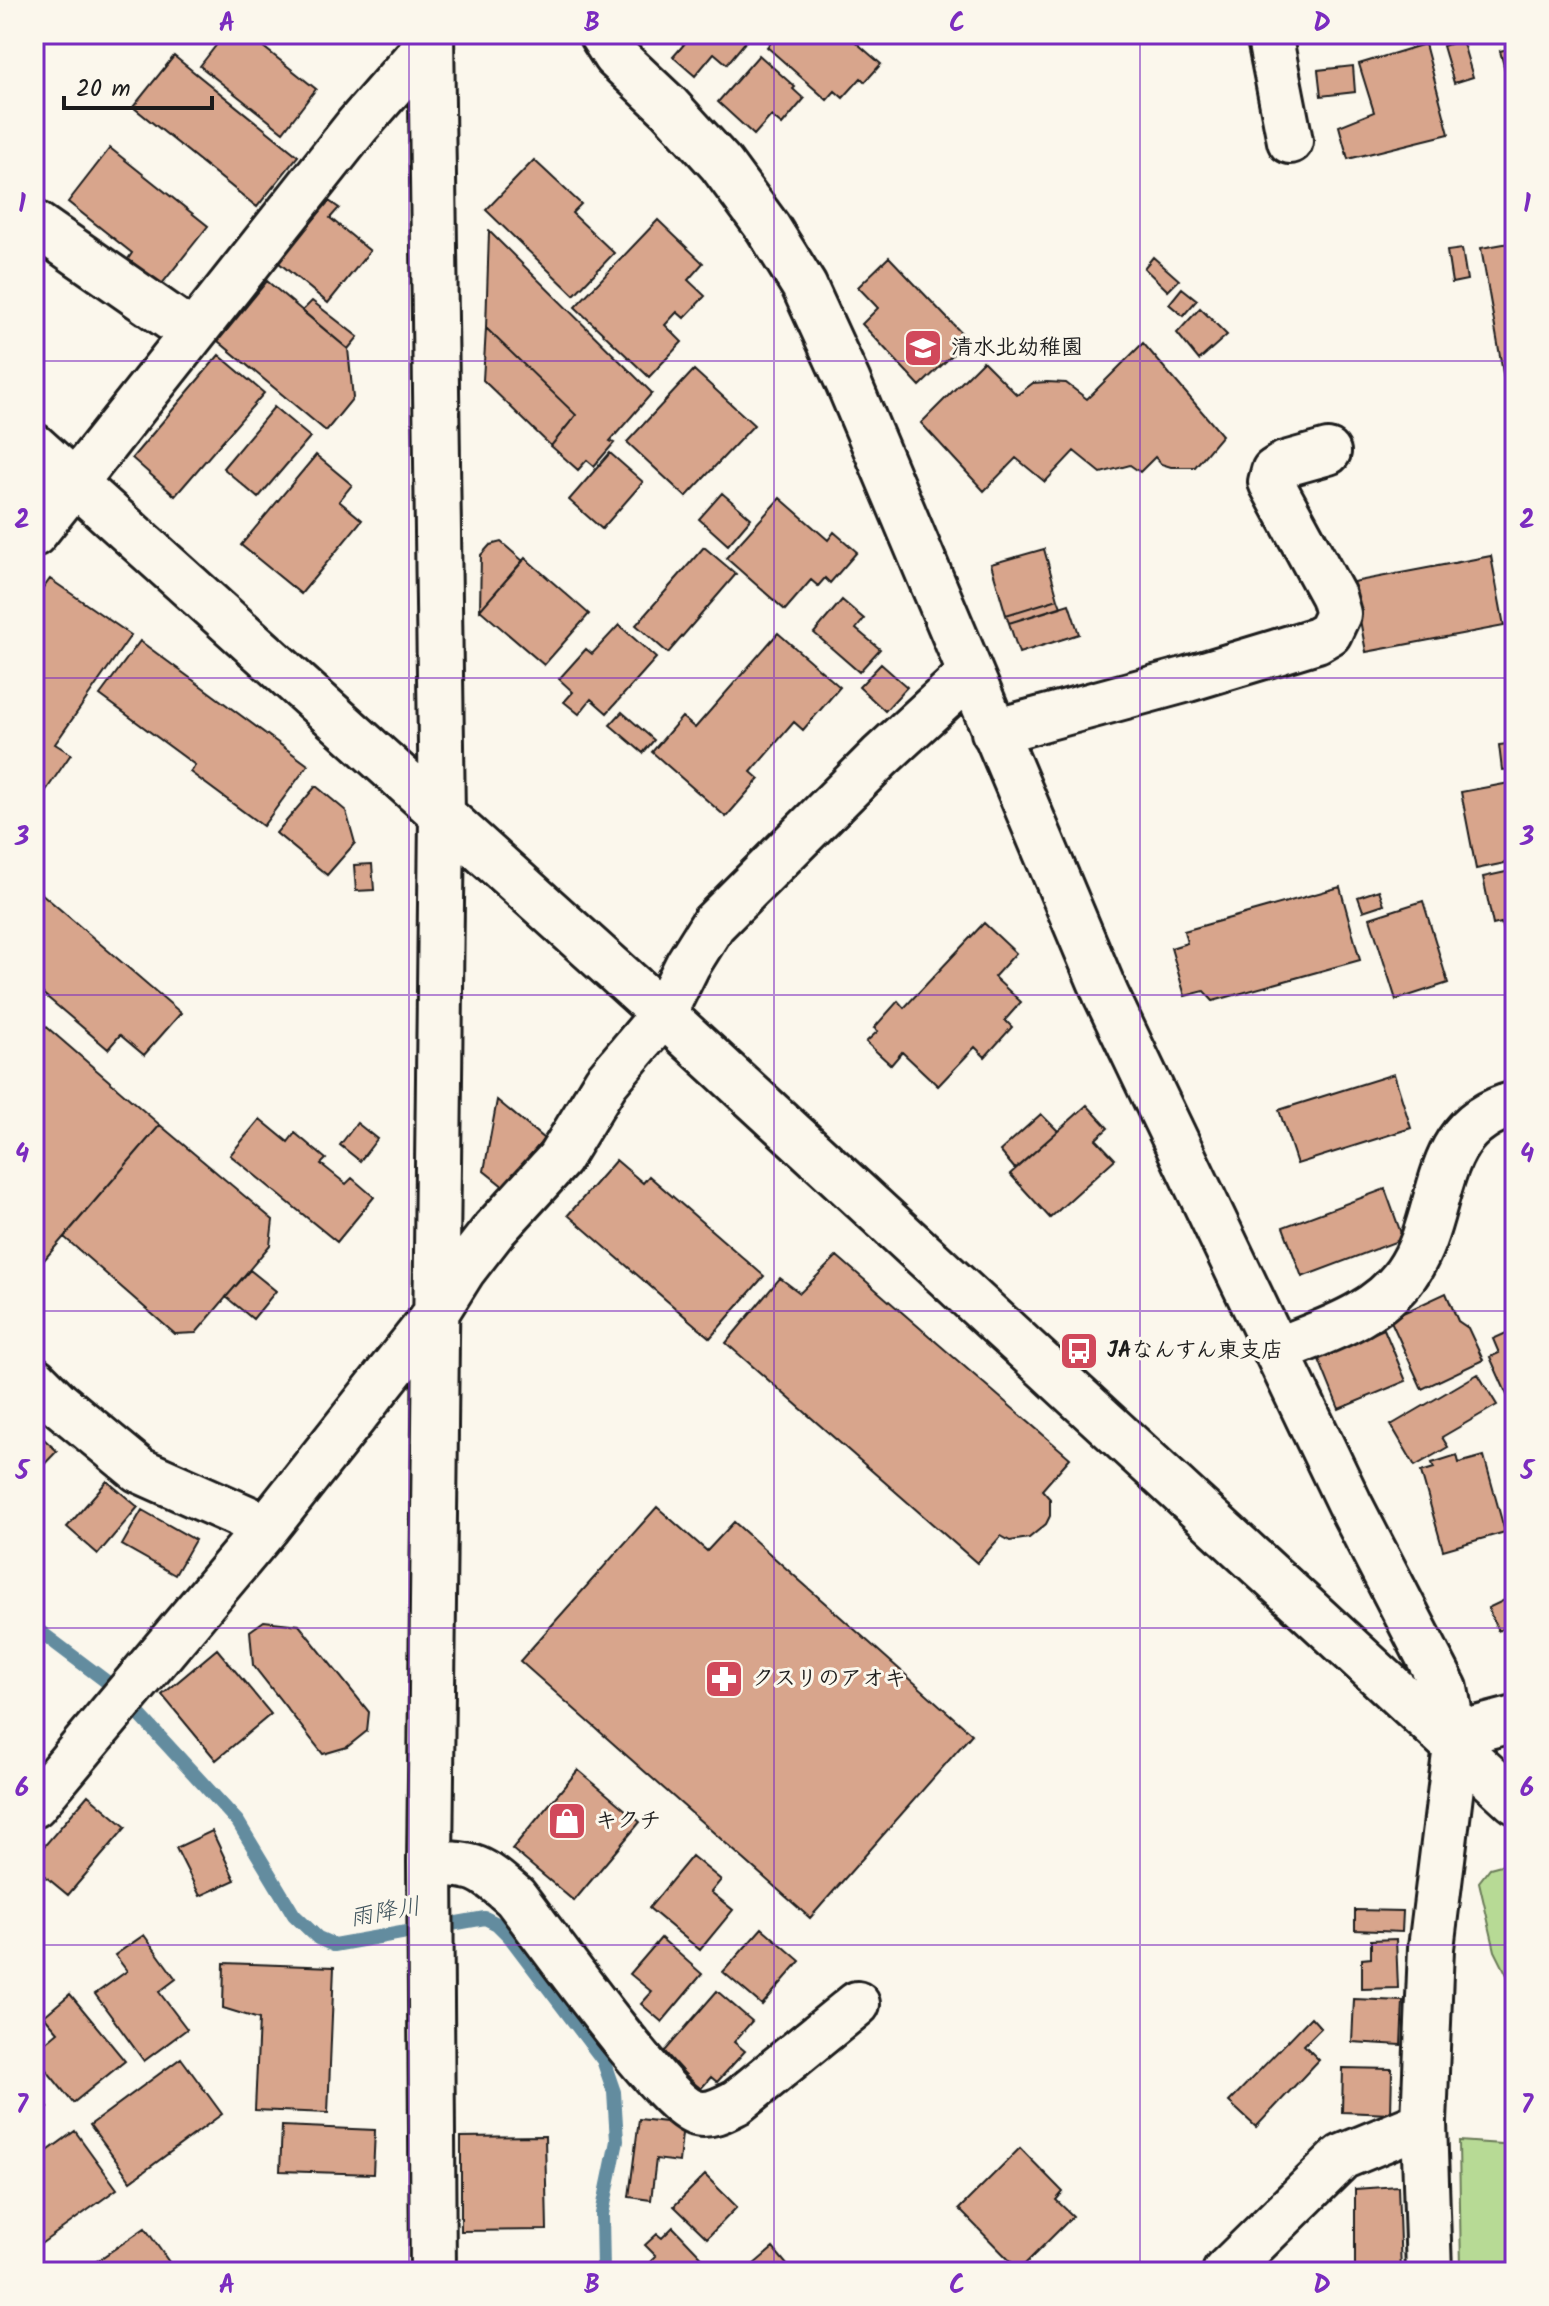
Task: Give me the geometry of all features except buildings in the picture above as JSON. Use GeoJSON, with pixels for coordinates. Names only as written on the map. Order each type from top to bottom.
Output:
{"type":"FeatureCollection","features":[{"type":"Feature","properties":{"kind":"street"},"geometry":{"type":"LineString","coordinates":[[601,34],[615,56],[669,107],[721,164],[768,228],[804,286],[848,382],[1106,995],[1349,1503],[1445,1689],[1455,1741],[1431,1948],[1424,2123],[1429,2272]]}},
{"type":"Feature","properties":{"kind":"street"},"geometry":{"type":"LineString","coordinates":[[1269,34],[1290,141]]}},
{"type":"Feature","properties":{"kind":"street"},"geometry":{"type":"LineString","coordinates":[[34,534],[431,37]]}},
{"type":"Feature","properties":{"kind":"street"},"geometry":{"type":"LineString","coordinates":[[431,37],[442,816],[430,1863],[433,2272]]}},
{"type":"Feature","properties":{"kind":"street"},"geometry":{"type":"LineString","coordinates":[[34,223],[192,333]]}},
{"type":"Feature","properties":{"kind":"street"},"geometry":{"type":"LineString","coordinates":[[34,446],[663,1014],[1455,1741],[1515,1801]]}},
{"type":"Feature","properties":{"kind":"street"},"geometry":{"type":"LineString","coordinates":[[994,732],[1188,679],[1317,640],[1329,633],[1338,614],[1333,596],[1271,482],[1274,471],[1285,464],[1328,452]]}},
{"type":"Feature","properties":{"kind":"street"},"geometry":{"type":"LineString","coordinates":[[34,1805],[267,1527],[434,1316],[463,1270],[494,1230],[559,1159],[606,1082],[663,1014],[688,964],[713,924],[880,757],[969,675]]}},
{"type":"Feature","properties":{"kind":"street"},"geometry":{"type":"LineString","coordinates":[[1276,1351],[1364,1313],[1394,1287],[1423,1245],[1453,1146],[1474,1123],[1502,1107],[1515,1104]]}},
{"type":"Feature","properties":{"kind":"street"},"geometry":{"type":"LineString","coordinates":[[34,1379],[58,1403],[139,1470],[267,1527]]}},
{"type":"Feature","properties":{"kind":"street"},"geometry":{"type":"LineString","coordinates":[[1455,1741],[1515,1719]]}},
{"type":"Feature","properties":{"kind":"street"},"geometry":{"type":"LineString","coordinates":[[430,1863],[469,1864],[487,1873],[515,1897],[653,2075],[686,2108],[697,2114],[713,2113],[737,2102],[857,2004]]}},
{"type":"Feature","properties":{"kind":"street"},"geometry":{"type":"LineString","coordinates":[[1225,2272],[1342,2157],[1424,2123]]}},
{"type":"Feature","properties":{"kind":"green space"},"geometry":{"type":"Polygon","coordinates":[[[1508,1863],[1515,1867],[1515,1991],[1495,1951],[1479,1882],[1490,1868],[1508,1863]]]}},
{"type":"Feature","properties":{"kind":"green space"},"geometry":{"type":"Polygon","coordinates":[[[1459,2141],[1515,2145],[1515,2272],[1461,2272],[1459,2141]]]}},
{"type":"Feature","properties":{"kind":"waterway","name":"雨降川"},"geometry":{"type":"LineString","coordinates":[[34,1627],[115,1688],[238,1822],[294,1915],[318,1938],[334,1945],[485,1918],[509,1936],[603,2060],[614,2092],[617,2141],[602,2214],[603,2272]]}},
{"type":"Feature","properties":{"kind":"place","name":"清水北幼稚園"},"geometry":{"type":"Point","coordinates":[923,348]}},
{"type":"Feature","properties":{"kind":"place","name":"JAなんすん東支店"},"geometry":{"type":"Point","coordinates":[1079,1351]}},
{"type":"Feature","properties":{"kind":"place","name":"クスリのアオキ"},"geometry":{"type":"Point","coordinates":[724,1679]}},
{"type":"Feature","properties":{"kind":"place","name":"キクチ"},"geometry":{"type":"Point","coordinates":[567,1821]}}]}
